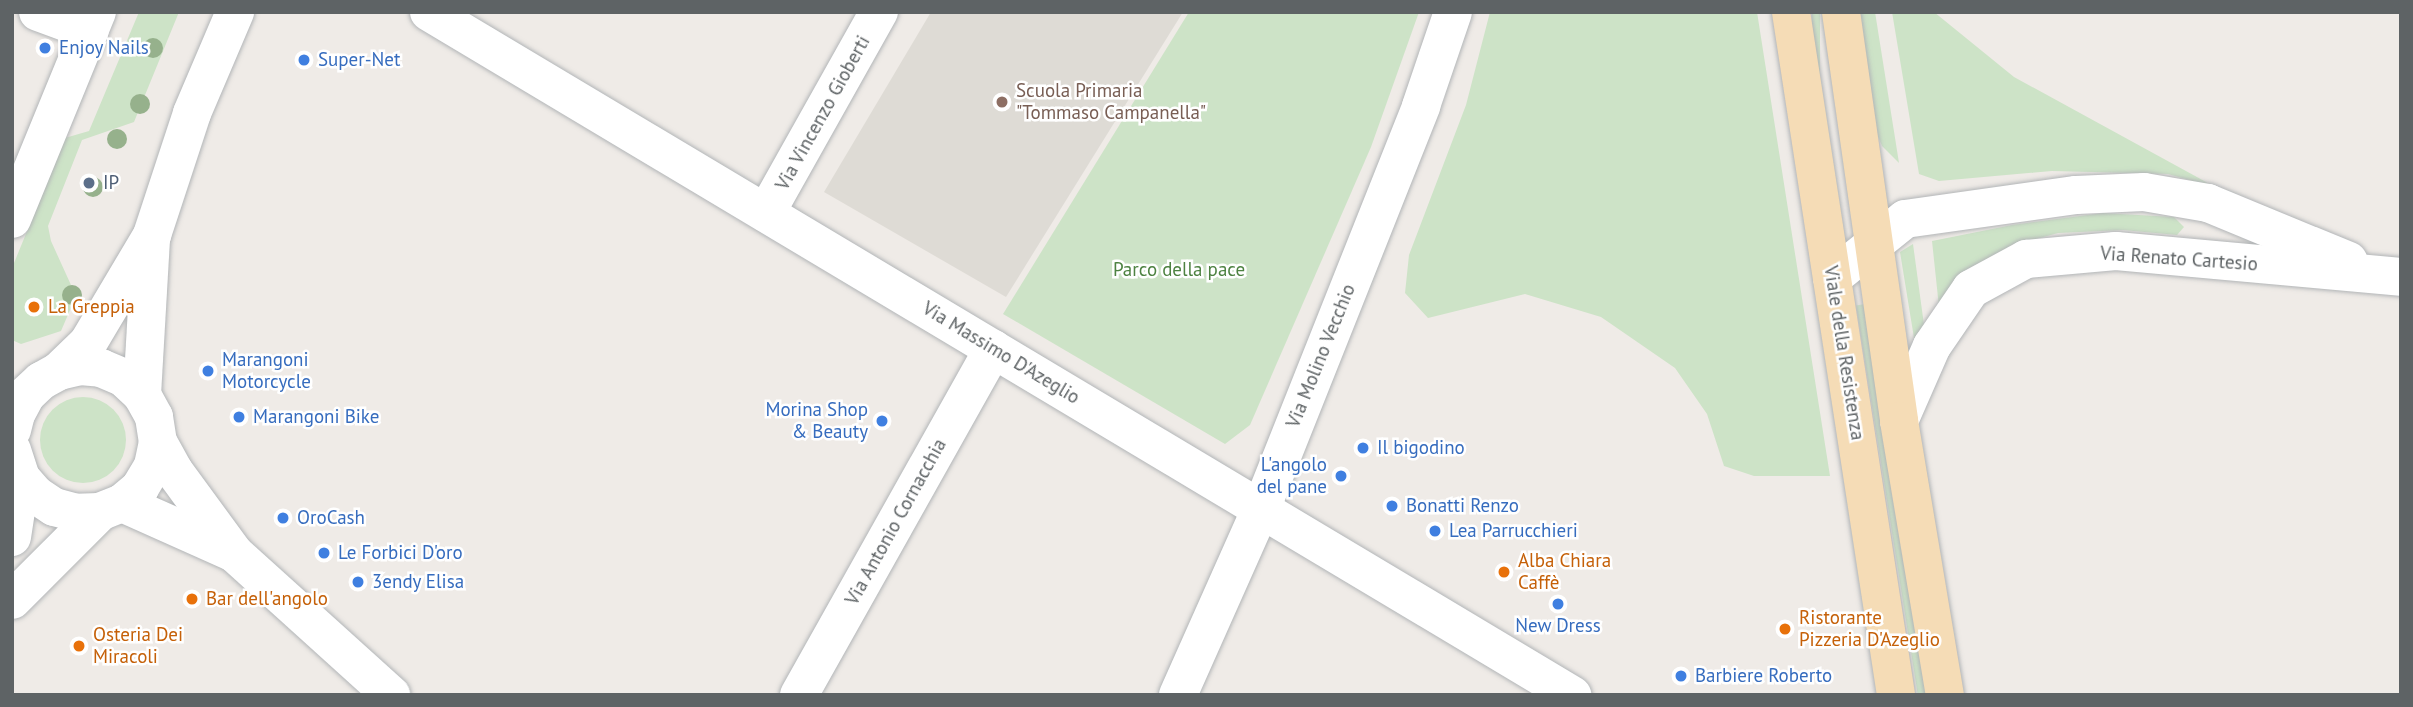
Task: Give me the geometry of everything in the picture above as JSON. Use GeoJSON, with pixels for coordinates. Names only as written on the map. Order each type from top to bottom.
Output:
{"type":"FeatureCollection","features":[{"type":"Feature","properties":{"kind":"main road","name":"Viale della Resistenza"},"geometry":{"type":"LineString","coordinates":[[1791,12],[1896,695]]}},
{"type":"Feature","properties":{"kind":"main road"},"geometry":{"type":"LineString","coordinates":[[1841,12],[1864,159],[1899,421],[1945,695]]}},
{"type":"Feature","properties":{"kind":"street"},"geometry":{"type":"LineString","coordinates":[[12,219],[94,22],[38,12]]}},
{"type":"Feature","properties":{"kind":"street"},"geometry":{"type":"LineString","coordinates":[[12,430],[16,414],[37,376],[88,343],[152,234],[192,113],[235,12]]}},
{"type":"Feature","properties":{"kind":"street","name":"Via Massimo D'Azeglio"},"geometry":{"type":"LineString","coordinates":[[429,12],[1572,695]]}},
{"type":"Feature","properties":{"kind":"street","name":"Via Vincenzo Gioberti"},"geometry":{"type":"LineString","coordinates":[[766,213],[879,12]]}},
{"type":"Feature","properties":{"kind":"street","name":"Via Molino Vecchio"},"geometry":{"type":"LineString","coordinates":[[1178,695],[1261,509],[1421,106],[1453,12]]}},
{"type":"Feature","properties":{"kind":"street"},"geometry":{"type":"LineString","coordinates":[[1832,278],[1905,219],[1864,159]]}},
{"type":"Feature","properties":{"kind":"street","name":"Via Renato Cartesio"},"geometry":{"type":"LineString","coordinates":[[1905,219],[2077,195],[2144,192],[2208,202],[2389,275]]}},
{"type":"Feature","properties":{"kind":"street"},"geometry":{"type":"LineString","coordinates":[[142,395],[152,234]]}},
{"type":"Feature","properties":{"kind":"street","name":"Via Renato Cartesio"},"geometry":{"type":"LineString","coordinates":[[1899,421],[1932,346],[1971,289],[2026,259],[2116,251],[2203,261],[2389,275]]}},
{"type":"Feature","properties":{"kind":"street","name":"Via Antonio Cornacchia"},"geometry":{"type":"LineString","coordinates":[[799,695],[993,349]]}},
{"type":"Feature","properties":{"kind":"street"},"geometry":{"type":"LineString","coordinates":[[37,376],[80,366],[101,368],[124,378],[142,395],[154,417],[158,442],[174,471],[234,553],[391,695]]}},
{"type":"Feature","properties":{"kind":"street"},"geometry":{"type":"LineString","coordinates":[[12,600],[49,566],[72,537],[140,488],[153,466],[158,442]]}},
{"type":"Feature","properties":{"kind":"street"},"geometry":{"type":"LineString","coordinates":[[17,464],[35,495],[54,507],[77,513],[111,507],[234,553]]}},
{"type":"Feature","properties":{"kind":"street"},"geometry":{"type":"LineString","coordinates":[[12,537],[17,464]]}},
{"type":"Feature","properties":{"kind":"shaded area","name":"Scuola Primaria \"Tommaso Campanella\""},"geometry":{"type":"Polygon","coordinates":[[[931,12],[1183,12],[1006,297],[824,192],[931,12]]]}},
{"type":"Feature","properties":{"kind":"green space"},"geometry":{"type":"Polygon","coordinates":[[[139,12],[179,12],[134,122],[82,140],[48,226],[51,241],[76,296],[61,331],[21,344],[12,340],[12,268],[65,138],[89,131],[139,12]]]}},
{"type":"Feature","properties":{"kind":"green space","name":"Parco della pace"},"geometry":{"type":"Polygon","coordinates":[[[1189,12],[1419,12],[1371,147],[1250,425],[1225,444],[1003,314],[1189,12]]]}},
{"type":"Feature","properties":{"kind":"green space"},"geometry":{"type":"Polygon","coordinates":[[[1490,12],[1757,12],[1830,476],[1754,476],[1724,466],[1707,414],[1675,368],[1601,317],[1525,294],[1428,318],[1405,293],[1409,255],[1466,105],[1490,12]]]}},
{"type":"Feature","properties":{"kind":"green space"},"geometry":{"type":"Polygon","coordinates":[[[1812,12],[1820,12],[1820,233],[1812,233],[1812,12]]]}},
{"type":"Feature","properties":{"kind":"green space"},"geometry":{"type":"Polygon","coordinates":[[[1857,12],[1875,12],[1899,163],[1882,146],[1872,122],[1857,12]]]}},
{"type":"Feature","properties":{"kind":"green space"},"geometry":{"type":"Polygon","coordinates":[[[1892,12],[1934,12],[2014,77],[2217,188],[2168,174],[2052,171],[1939,181],[1919,174],[1892,12]]]}},
{"type":"Feature","properties":{"kind":"green space"},"geometry":{"type":"Polygon","coordinates":[[[2103,213],[2174,217],[2184,227],[2177,235],[2123,230],[2058,233],[2008,247],[1939,307],[1932,241],[2012,225],[2103,213]]]}},
{"type":"Feature","properties":{"kind":"green space"},"geometry":{"type":"Polygon","coordinates":[[[1913,244],[1924,325],[1915,344],[1900,252],[1913,244]]]}},
{"type":"Feature","properties":{"kind":"green space"},"geometry":{"type":"Polygon","coordinates":[[[1865,304],[1927,695],[1918,695],[1856,305],[1865,304]]]}},
{"type":"Feature","properties":{"kind":"green space"},"geometry":{"type":"Polygon","coordinates":[[[83,397],[107,404],[119,416],[126,440],[119,464],[107,476],[83,483],[59,476],[47,464],[40,440],[47,416],[59,404],[83,397]]]}},
{"type":"Feature","properties":{"kind":"place","name":"Enjoy Nails"},"geometry":{"type":"Point","coordinates":[45,48]}},
{"type":"Feature","properties":{"kind":"place","name":"Super-Net"},"geometry":{"type":"Point","coordinates":[304,60]}},
{"type":"Feature","properties":{"kind":"place","name":"Scuola Primaria \"Tommaso Campanella\""},"geometry":{"type":"Point","coordinates":[1002,102]}},
{"type":"Feature","properties":{"kind":"place","name":"IP"},"geometry":{"type":"Point","coordinates":[89,183]}},
{"type":"Feature","properties":{"kind":"place","name":"La Greppia"},"geometry":{"type":"Point","coordinates":[34,307]}},
{"type":"Feature","properties":{"kind":"place","name":"Marangoni Motorcycle"},"geometry":{"type":"Point","coordinates":[208,371]}},
{"type":"Feature","properties":{"kind":"place","name":"Marangoni Bike"},"geometry":{"type":"Point","coordinates":[239,417]}},
{"type":"Feature","properties":{"kind":"place","name":"Morina Shop & Beauty"},"geometry":{"type":"Point","coordinates":[882,421]}},
{"type":"Feature","properties":{"kind":"place","name":"Il bigodino"},"geometry":{"type":"Point","coordinates":[1363,448]}},
{"type":"Feature","properties":{"kind":"place","name":"L'angolo del pane"},"geometry":{"type":"Point","coordinates":[1341,476]}},
{"type":"Feature","properties":{"kind":"place","name":"Bonatti Renzo"},"geometry":{"type":"Point","coordinates":[1392,506]}},
{"type":"Feature","properties":{"kind":"place","name":"OroCash"},"geometry":{"type":"Point","coordinates":[283,518]}},
{"type":"Feature","properties":{"kind":"place","name":"Lea Parrucchieri"},"geometry":{"type":"Point","coordinates":[1435,531]}},
{"type":"Feature","properties":{"kind":"place","name":"Le Forbici D'oro"},"geometry":{"type":"Point","coordinates":[324,553]}},
{"type":"Feature","properties":{"kind":"place","name":"Alba Chiara Caffè"},"geometry":{"type":"Point","coordinates":[1504,572]}},
{"type":"Feature","properties":{"kind":"place","name":"3endy Elisa"},"geometry":{"type":"Point","coordinates":[358,582]}},
{"type":"Feature","properties":{"kind":"place","name":"Bar dell'angolo"},"geometry":{"type":"Point","coordinates":[192,599]}},
{"type":"Feature","properties":{"kind":"place","name":"New Dress"},"geometry":{"type":"Point","coordinates":[1558,604]}},
{"type":"Feature","properties":{"kind":"place","name":"Ristorante Pizzeria D'Azeglio"},"geometry":{"type":"Point","coordinates":[1785,629]}},
{"type":"Feature","properties":{"kind":"place","name":"Osteria Dei Miracoli"},"geometry":{"type":"Point","coordinates":[79,646]}},
{"type":"Feature","properties":{"kind":"place","name":"Barbiere Roberto"},"geometry":{"type":"Point","coordinates":[1681,676]}}]}
